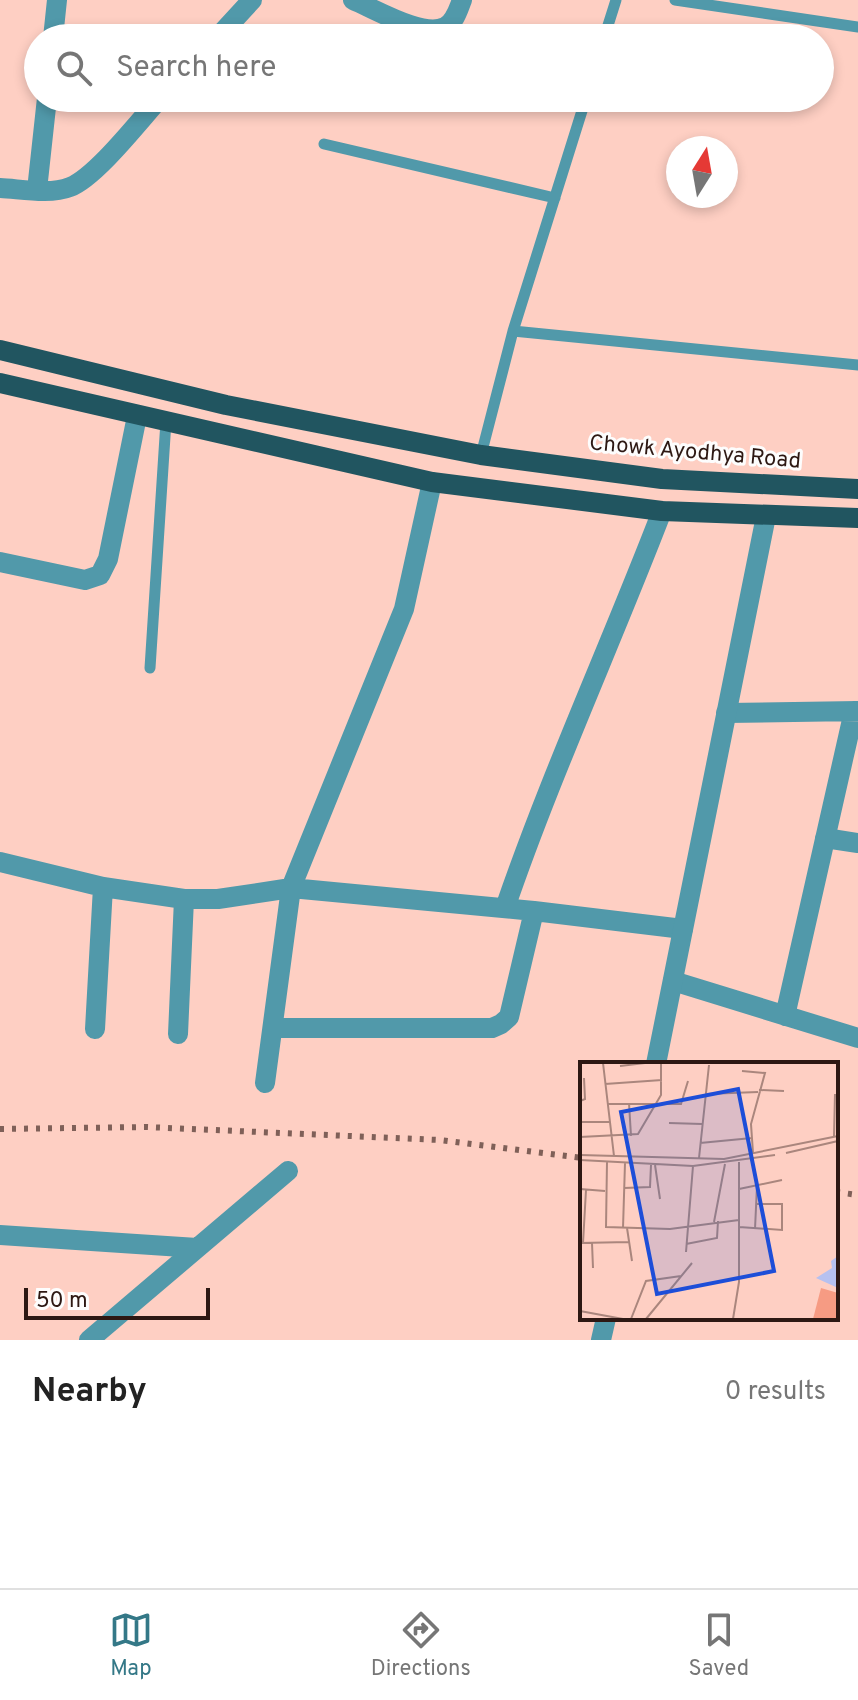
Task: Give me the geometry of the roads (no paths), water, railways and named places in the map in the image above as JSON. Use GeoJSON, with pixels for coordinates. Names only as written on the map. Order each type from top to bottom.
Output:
{"type":"FeatureCollection","features":[{"type":"Feature","properties":{"kind":"main road","name":"Chowk Ayodhya Road"},"geometry":{"type":"LineString","coordinates":[[0,350],[226,405],[481,455],[662,479],[858,489]]}},
{"type":"Feature","properties":{"kind":"main road"},"geometry":{"type":"LineString","coordinates":[[0,383],[432,482],[662,511],[858,518]]}},
{"type":"Feature","properties":{"kind":"street"},"geometry":{"type":"LineString","coordinates":[[54,24],[57,0]]}},
{"type":"Feature","properties":{"kind":"street"},"geometry":{"type":"LineString","coordinates":[[230,24],[252,0]]}},
{"type":"Feature","properties":{"kind":"street"},"geometry":{"type":"LineString","coordinates":[[353,0],[410,24]]}},
{"type":"Feature","properties":{"kind":"street"},"geometry":{"type":"LineString","coordinates":[[450,24],[462,0]]}},
{"type":"Feature","properties":{"kind":"street"},"geometry":{"type":"LineString","coordinates":[[37,190],[45,112]]}},
{"type":"Feature","properties":{"kind":"street"},"geometry":{"type":"LineString","coordinates":[[0,188],[68,188],[85,179],[147,112]]}},
{"type":"Feature","properties":{"kind":"street"},"geometry":{"type":"LineString","coordinates":[[0,562],[85,580],[100,575],[108,559],[137,416]]}},
{"type":"Feature","properties":{"kind":"street"},"geometry":{"type":"LineString","coordinates":[[265,1083],[291,888],[404,609],[432,482]]}},
{"type":"Feature","properties":{"kind":"street"},"geometry":{"type":"LineString","coordinates":[[505,908],[529,837],[662,511]]}},
{"type":"Feature","properties":{"kind":"street"},"geometry":{"type":"LineString","coordinates":[[656,1062],[766,516]]}},
{"type":"Feature","properties":{"kind":"street"},"geometry":{"type":"LineString","coordinates":[[726,713],[856,711],[785,1016]]}},
{"type":"Feature","properties":{"kind":"street"},"geometry":{"type":"LineString","coordinates":[[825,838],[858,843]]}},
{"type":"Feature","properties":{"kind":"street"},"geometry":{"type":"LineString","coordinates":[[0,862],[103,887],[184,899],[218,899],[291,888],[534,911],[683,929]]}},
{"type":"Feature","properties":{"kind":"street"},"geometry":{"type":"LineString","coordinates":[[95,1029],[103,887]]}},
{"type":"Feature","properties":{"kind":"street"},"geometry":{"type":"LineString","coordinates":[[178,1034],[184,899]]}},
{"type":"Feature","properties":{"kind":"street"},"geometry":{"type":"LineString","coordinates":[[273,1028],[492,1028],[501,1024],[509,1017],[534,911]]}},
{"type":"Feature","properties":{"kind":"street"},"geometry":{"type":"LineString","coordinates":[[673,981],[858,1038]]}},
{"type":"Feature","properties":{"kind":"street"},"geometry":{"type":"LineString","coordinates":[[89,1340],[288,1171]]}},
{"type":"Feature","properties":{"kind":"street"},"geometry":{"type":"LineString","coordinates":[[0,1235],[197,1248]]}},
{"type":"Feature","properties":{"kind":"street"},"geometry":{"type":"LineString","coordinates":[[601,1340],[606,1320]]}},
{"type":"Feature","properties":{"kind":"lane"},"geometry":{"type":"LineString","coordinates":[[608,24],[616,0]]}},
{"type":"Feature","properties":{"kind":"lane"},"geometry":{"type":"LineString","coordinates":[[675,0],[858,27]]}},
{"type":"Feature","properties":{"kind":"lane"},"geometry":{"type":"LineString","coordinates":[[481,455],[513,331],[582,112]]}},
{"type":"Feature","properties":{"kind":"lane"},"geometry":{"type":"LineString","coordinates":[[324,144],[555,198]]}},
{"type":"Feature","properties":{"kind":"lane"},"geometry":{"type":"LineString","coordinates":[[513,331],[858,365]]}},
{"type":"Feature","properties":{"kind":"lane"},"geometry":{"type":"LineString","coordinates":[[150,668],[166,421]]}},
{"type":"Feature","properties":{"kind":"railway"},"geometry":{"type":"LineString","coordinates":[[0,1129],[146,1127],[440,1140],[580,1158]]}},
{"type":"Feature","properties":{"kind":"railway"},"geometry":{"type":"LineString","coordinates":[[838,1192],[858,1195]]}}]}
